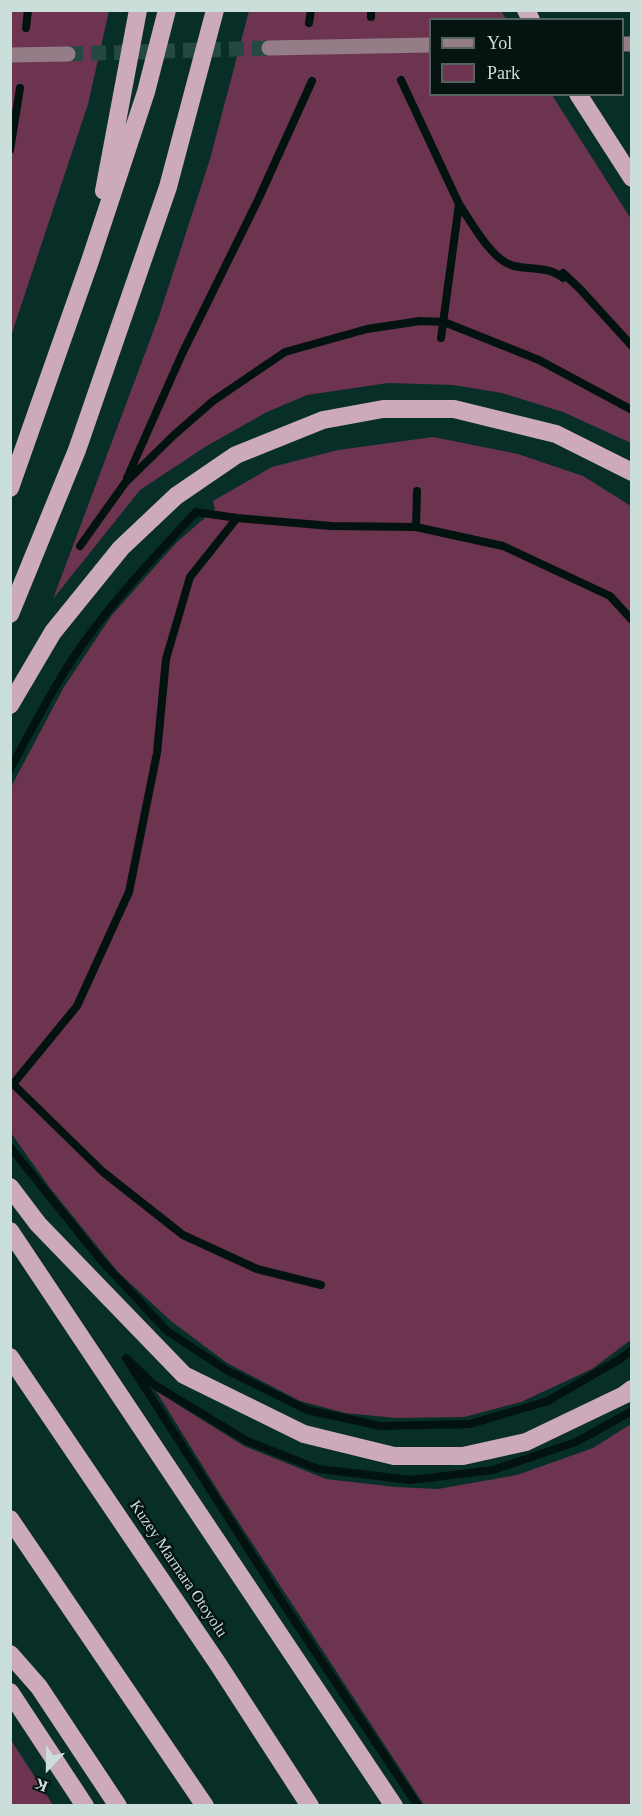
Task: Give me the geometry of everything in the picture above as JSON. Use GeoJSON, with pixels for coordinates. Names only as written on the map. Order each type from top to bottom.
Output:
{"type":"FeatureCollection","features":[{"type":"Feature","properties":{"kind":"highway"},"geometry":{"type":"LineString","coordinates":[[90,261],[138,10]]}},
{"type":"Feature","properties":{"kind":"highway"},"geometry":{"type":"LineString","coordinates":[[10,488],[90,261],[146,92],[167,10]]}},
{"type":"Feature","properties":{"kind":"highway"},"geometry":{"type":"LineString","coordinates":[[10,614],[78,450],[168,187],[215,10]]}},
{"type":"Feature","properties":{"kind":"highway"},"geometry":{"type":"LineString","coordinates":[[579,96],[632,178]]}},
{"type":"Feature","properties":{"kind":"highway"},"geometry":{"type":"LineString","coordinates":[[10,705],[52,632],[121,548],[176,496],[236,455],[323,420],[383,409],[454,409],[556,434],[632,472]]}},
{"type":"Feature","properties":{"kind":"highway"},"geometry":{"type":"LineString","coordinates":[[10,1187],[38,1224],[184,1375],[304,1434],[394,1456],[463,1456],[526,1442],[632,1389]]}},
{"type":"Feature","properties":{"kind":"highway"},"geometry":{"type":"LineString","coordinates":[[10,1231],[394,1806]]}},
{"type":"Feature","properties":{"kind":"highway","name":"Kuzey Marmara Otoyolu"},"geometry":{"type":"LineString","coordinates":[[10,1357],[218,1664],[310,1806]]}},
{"type":"Feature","properties":{"kind":"highway"},"geometry":{"type":"LineString","coordinates":[[10,1519],[205,1806]]}},
{"type":"Feature","properties":{"kind":"highway"},"geometry":{"type":"LineString","coordinates":[[10,1654],[39,1687],[117,1806]]}},
{"type":"Feature","properties":{"kind":"highway"},"geometry":{"type":"LineString","coordinates":[[10,1692],[84,1806]]}},
{"type":"Feature","properties":{"kind":"street"},"geometry":{"type":"LineString","coordinates":[[269,48],[429,45]]}},
{"type":"Feature","properties":{"kind":"street"},"geometry":{"type":"LineString","coordinates":[[10,55],[68,54]]}},
{"type":"Feature","properties":{"kind":"green space"},"geometry":{"type":"Polygon","coordinates":[[[11,11],[109,11],[88,104],[11,336],[11,11]]]}},
{"type":"Feature","properties":{"kind":"green space"},"geometry":{"type":"Polygon","coordinates":[[[249,11],[501,11],[505,18],[429,18],[429,96],[553,96],[631,219],[631,443],[563,412],[502,393],[453,385],[388,383],[307,395],[267,412],[205,447],[140,490],[53,599],[159,316],[210,159],[249,11]]]}},
{"type":"Feature","properties":{"kind":"green space"},"geometry":{"type":"Polygon","coordinates":[[[433,437],[518,454],[583,476],[631,506],[632,1339],[592,1369],[521,1402],[464,1417],[396,1418],[345,1413],[300,1401],[227,1363],[171,1321],[118,1272],[50,1188],[11,1133],[11,787],[64,687],[112,615],[176,543],[215,509],[213,501],[272,467],[338,450],[433,437]]]}},
{"type":"Feature","properties":{"kind":"green space"},"geometry":{"type":"Polygon","coordinates":[[[156,1391],[244,1446],[326,1479],[396,1487],[438,1489],[517,1475],[593,1448],[631,1424],[631,1805],[424,1805],[220,1494],[156,1391]]]}},
{"type":"Feature","properties":{"kind":"green space"},"geometry":{"type":"Polygon","coordinates":[[[11,1740],[53,1805],[11,1805],[11,1740]]]}},
{"type":"Feature","properties":{"kind":"waterway"},"geometry":{"type":"LineString","coordinates":[[26,28],[28,10]]}},
{"type":"Feature","properties":{"kind":"waterway"},"geometry":{"type":"LineString","coordinates":[[309,23],[311,10]]}},
{"type":"Feature","properties":{"kind":"waterway"},"geometry":{"type":"LineString","coordinates":[[371,10],[371,17]]}},
{"type":"Feature","properties":{"kind":"waterway"},"geometry":{"type":"LineString","coordinates":[[401,80],[459,204],[441,338]]}},
{"type":"Feature","properties":{"kind":"waterway"},"geometry":{"type":"LineString","coordinates":[[127,478],[182,354],[258,200],[312,81]]}},
{"type":"Feature","properties":{"kind":"waterway"},"geometry":{"type":"LineString","coordinates":[[10,150],[20,88]]}},
{"type":"Feature","properties":{"kind":"waterway"},"geometry":{"type":"LineString","coordinates":[[459,204],[490,249],[506,263],[546,270],[563,278]]}},
{"type":"Feature","properties":{"kind":"waterway"},"geometry":{"type":"LineString","coordinates":[[563,273],[632,346]]}},
{"type":"Feature","properties":{"kind":"waterway"},"geometry":{"type":"LineString","coordinates":[[80,546],[125,483],[213,401],[285,352],[367,329],[420,321],[444,322],[539,360],[632,410]]}},
{"type":"Feature","properties":{"kind":"waterway"},"geometry":{"type":"LineString","coordinates":[[416,527],[417,491]]}},
{"type":"Feature","properties":{"kind":"waterway"},"geometry":{"type":"LineString","coordinates":[[10,769],[79,649],[128,587],[196,512],[331,526],[416,527],[503,546],[610,596],[632,620]]}},
{"type":"Feature","properties":{"kind":"waterway"},"geometry":{"type":"LineString","coordinates":[[237,518],[190,577],[166,659],[157,753],[129,892],[77,1006],[13,1084],[103,1172],[183,1235],[257,1269],[321,1285]]}},
{"type":"Feature","properties":{"kind":"waterway"},"geometry":{"type":"LineString","coordinates":[[10,1147],[100,1259],[167,1331],[228,1371],[307,1410],[381,1426],[470,1424],[548,1401],[632,1350]]}},
{"type":"Feature","properties":{"kind":"waterway"},"geometry":{"type":"LineString","coordinates":[[418,1806],[288,1611],[126,1358],[153,1384],[247,1441],[318,1469],[411,1480],[493,1470],[576,1442],[632,1411]]}},
{"type":"Feature","properties":{"kind":"tunnel"},"geometry":{"type":"LineString","coordinates":[[68,54],[269,48]]}}]}
